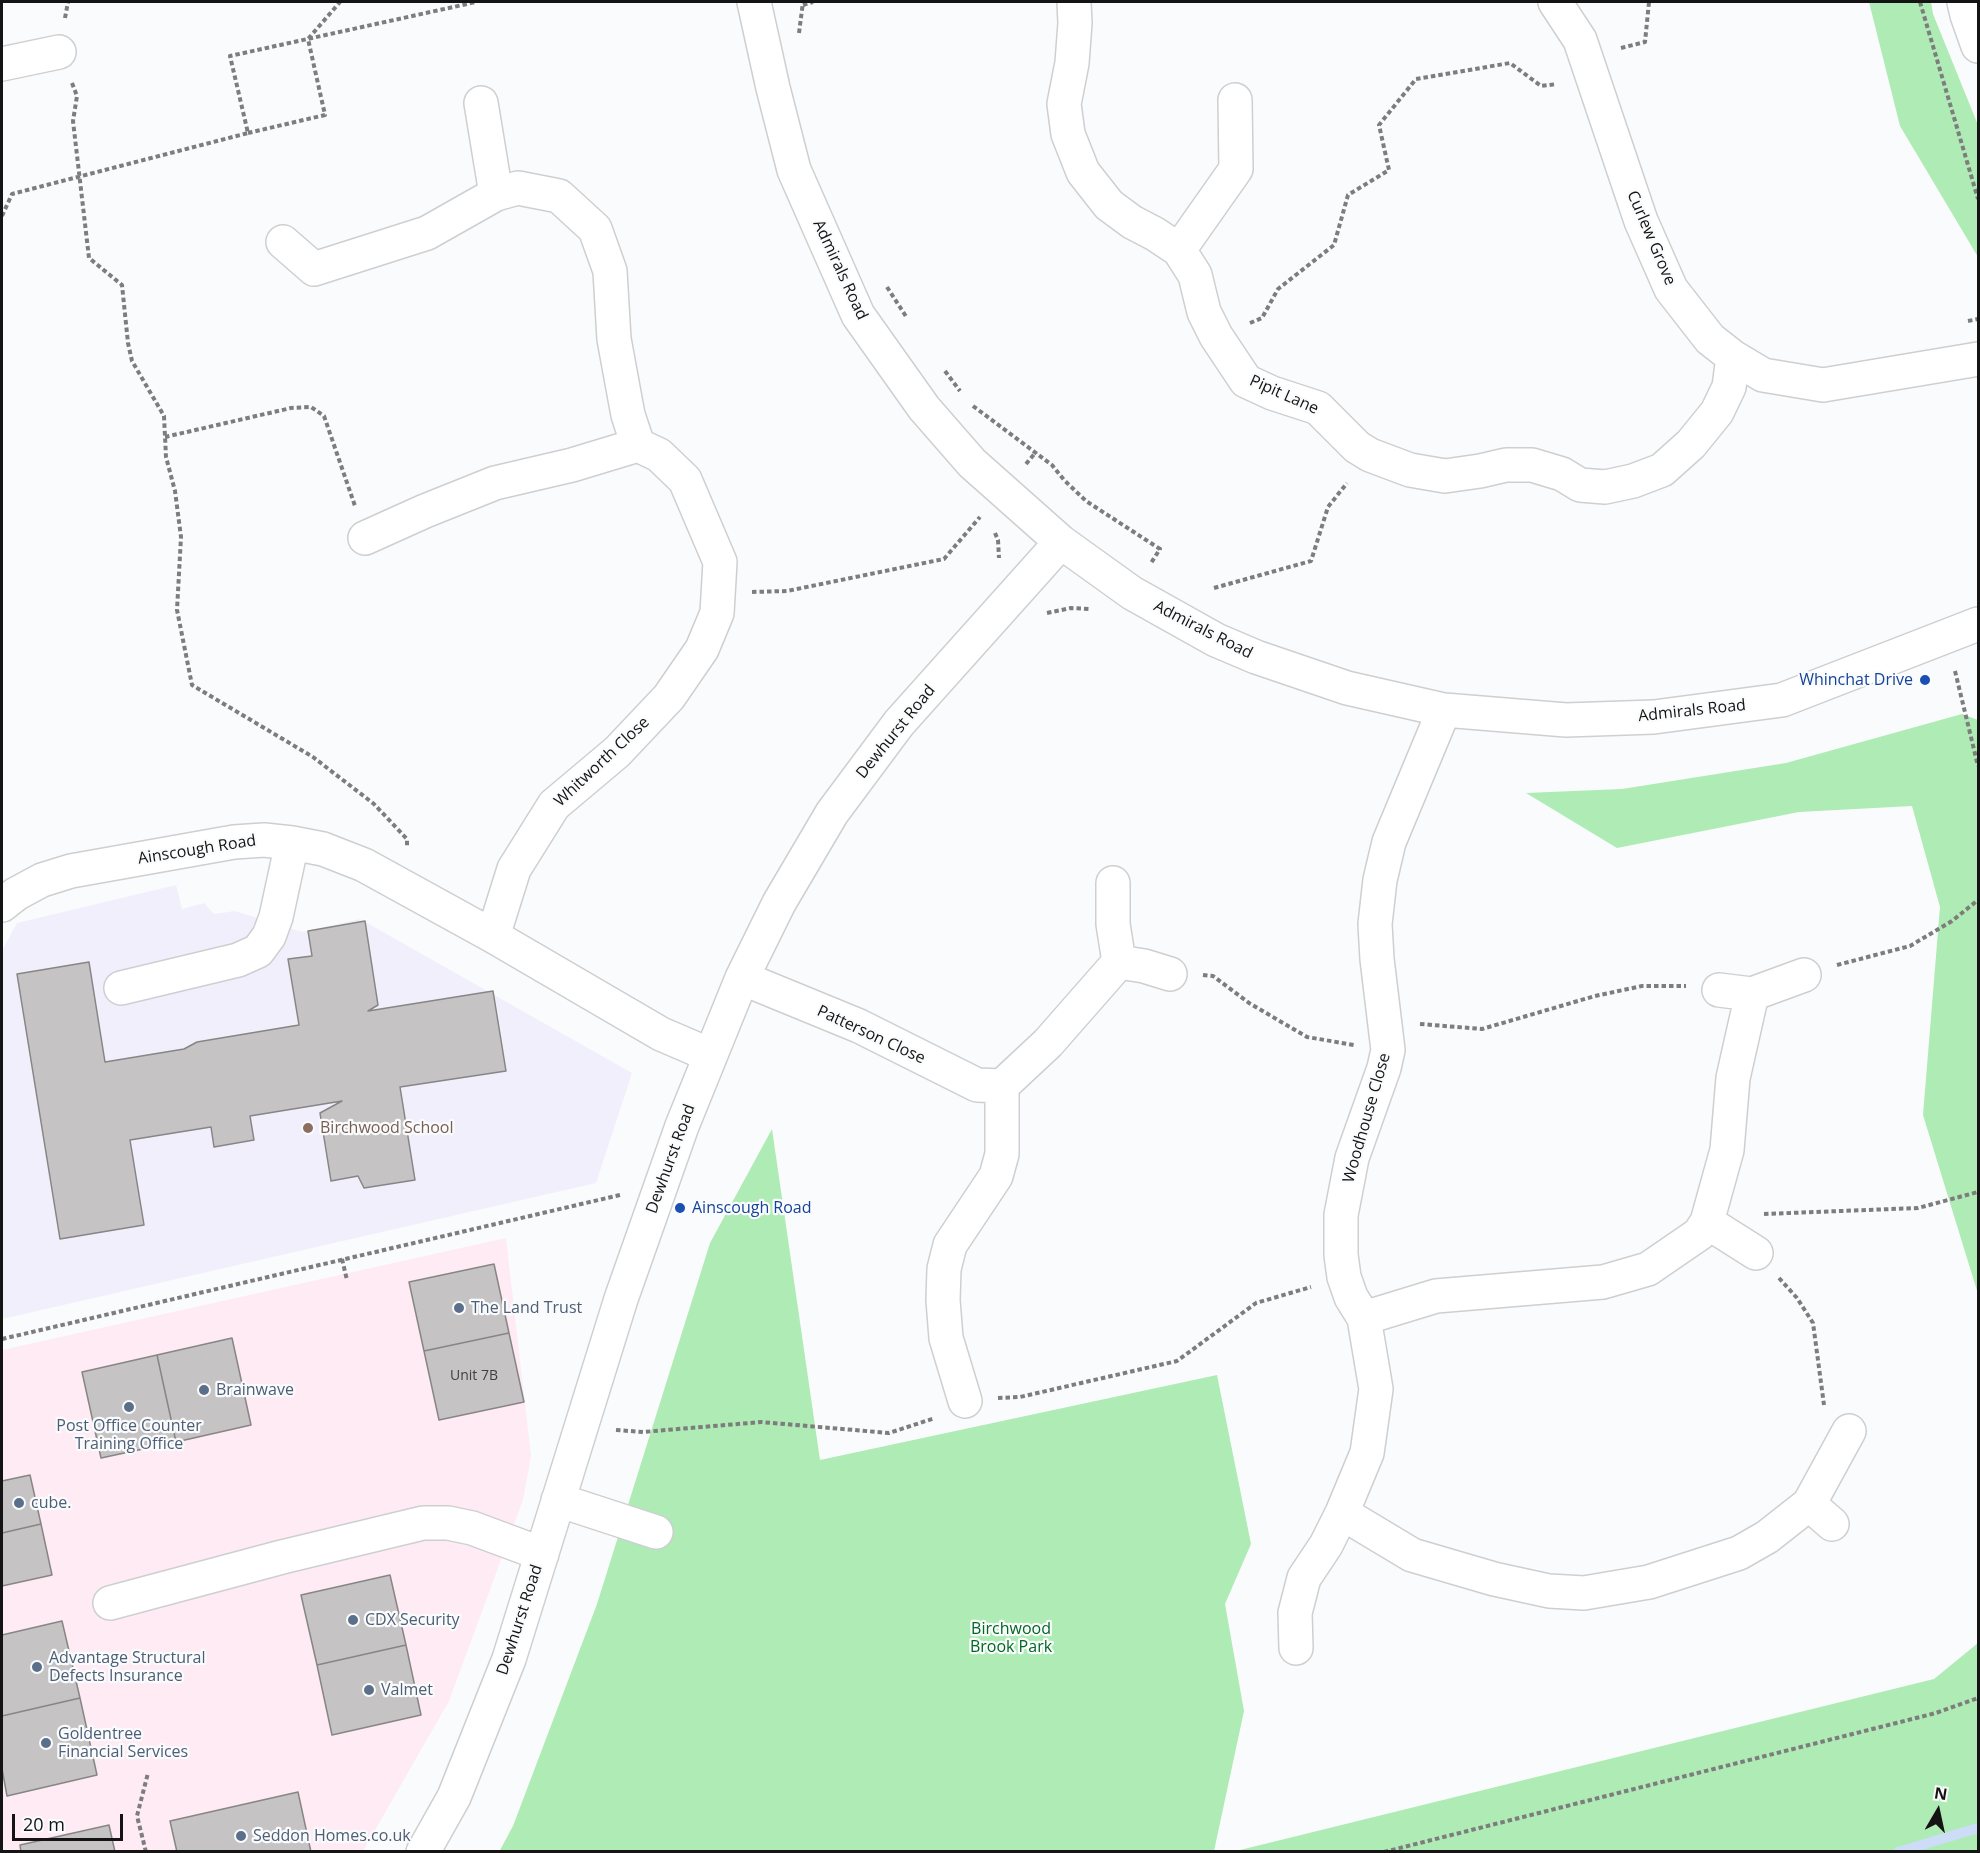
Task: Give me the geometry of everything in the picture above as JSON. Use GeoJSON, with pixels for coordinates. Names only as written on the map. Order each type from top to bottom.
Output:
{"type":"FeatureCollection","features":[{"type":"Feature","properties":{"kind":"street","name":"Admirals Road"},"geometry":{"type":"LineString","coordinates":[[754,2],[794,170],[858,315],[924,408],[972,463],[1061,542],[1132,593],[1216,640],[1256,657],[1347,688],[1444,710],[1566,720],[1654,717],[1782,700],[1978,624]]}},
{"type":"Feature","properties":{"kind":"street","name":"Pipit Lane"},"geometry":{"type":"LineString","coordinates":[[1074,2],[1072,63],[1064,105],[1068,134],[1083,172],[1109,205],[1132,222],[1179,250],[1195,275],[1204,312],[1216,336],[1246,381],[1272,393],[1318,408],[1357,447],[1370,455],[1410,470],[1445,476],[1506,465],[1532,465],[1562,474],[1580,485],[1605,487],[1632,481],[1662,470],[1691,444],[1717,412],[1729,387],[1733,357]]}},
{"type":"Feature","properties":{"kind":"street","name":"Curlew Grove"},"geometry":{"type":"LineString","coordinates":[[1555,2],[1581,40],[1641,221],[1671,289],[1710,339],[1733,357],[1763,375],[1823,385],[1978,358]]}},
{"type":"Feature","properties":{"kind":"street"},"geometry":{"type":"LineString","coordinates":[[1965,2],[1978,46]]}},
{"type":"Feature","properties":{"kind":"street"},"geometry":{"type":"LineString","coordinates":[[2,64],[59,52]]}},
{"type":"Feature","properties":{"kind":"street"},"geometry":{"type":"LineString","coordinates":[[1179,250],[1236,169],[1235,100]]}},
{"type":"Feature","properties":{"kind":"street"},"geometry":{"type":"LineString","coordinates":[[481,103],[496,194]]}},
{"type":"Feature","properties":{"kind":"street"},"geometry":{"type":"LineString","coordinates":[[283,242],[314,269],[427,233],[496,194],[518,188],[559,196],[595,229],[610,271],[614,339],[628,415],[638,445],[572,465],[495,483],[365,538]]}},
{"type":"Feature","properties":{"kind":"street","name":"Whitworth Close"},"geometry":{"type":"LineString","coordinates":[[493,936],[514,869],[554,805],[616,752],[669,697],[702,649],[717,613],[720,562],[685,480],[659,455],[638,445]]}},
{"type":"Feature","properties":{"kind":"street","name":"Dewhurst Road"},"geometry":{"type":"LineString","coordinates":[[423,1851],[454,1797],[509,1659],[621,1299],[710,1055],[742,978],[779,903],[832,813],[899,723],[1061,542]]}},
{"type":"Feature","properties":{"kind":"street","name":"Woodhouse Close"},"geometry":{"type":"LineString","coordinates":[[1296,1648],[1295,1613],[1304,1578],[1326,1545],[1367,1454],[1376,1389],[1364,1318],[1351,1297],[1344,1277],[1341,1255],[1341,1215],[1352,1158],[1384,1068],[1388,1050],[1375,924],[1380,880],[1389,842],[1444,710]]}},
{"type":"Feature","properties":{"kind":"street","name":"Ainscough Road"},"geometry":{"type":"LineString","coordinates":[[2,905],[16,894],[42,880],[71,871],[234,842],[264,840],[323,849],[364,865],[493,936],[661,1034],[710,1055]]}},
{"type":"Feature","properties":{"kind":"street"},"geometry":{"type":"LineString","coordinates":[[121,988],[238,960],[258,951],[269,936],[276,917],[292,843]]}},
{"type":"Feature","properties":{"kind":"street"},"geometry":{"type":"LineString","coordinates":[[1113,883],[1113,924],[1119,962]]}},
{"type":"Feature","properties":{"kind":"street"},"geometry":{"type":"LineString","coordinates":[[1119,962],[1144,966],[1170,974]]}},
{"type":"Feature","properties":{"kind":"street"},"geometry":{"type":"LineString","coordinates":[[965,1401],[946,1338],[943,1300],[944,1269],[950,1245],[996,1176],[1002,1154],[1002,1086],[1048,1043],[1119,962]]}},
{"type":"Feature","properties":{"kind":"street"},"geometry":{"type":"LineString","coordinates":[[1719,990],[1752,994],[1803,975]]}},
{"type":"Feature","properties":{"kind":"street","name":"Patterson Close"},"geometry":{"type":"LineString","coordinates":[[742,978],[859,1026],[977,1084],[1002,1086]]}},
{"type":"Feature","properties":{"kind":"street"},"geometry":{"type":"LineString","coordinates":[[1364,1318],[1436,1296],[1603,1282],[1648,1269],[1699,1234],[1707,1222],[1727,1150],[1733,1078],[1752,994]]}},
{"type":"Feature","properties":{"kind":"street"},"geometry":{"type":"LineString","coordinates":[[1707,1222],[1756,1253]]}},
{"type":"Feature","properties":{"kind":"street"},"geometry":{"type":"LineString","coordinates":[[1342,1513],[1412,1555],[1494,1579],[1549,1591],[1584,1593],[1649,1582],[1740,1553],[1767,1538],[1821,1514],[1849,1431]]}},
{"type":"Feature","properties":{"kind":"street"},"geometry":{"type":"LineString","coordinates":[[558,1500],[656,1533]]}},
{"type":"Feature","properties":{"kind":"street"},"geometry":{"type":"LineString","coordinates":[[110,1604],[282,1557],[423,1523],[448,1523],[472,1528],[542,1554]]}},
{"type":"Feature","properties":{"kind":"path"},"geometry":{"type":"LineString","coordinates":[[68,2],[59,52],[77,96],[73,121],[90,258],[122,285],[132,362],[164,416],[166,457],[175,490],[182,537],[177,610],[192,685],[312,757],[374,804],[407,839],[406,888]]}},
{"type":"Feature","properties":{"kind":"path"},"geometry":{"type":"LineString","coordinates":[[308,39],[340,2]]}},
{"type":"Feature","properties":{"kind":"path"},"geometry":{"type":"LineString","coordinates":[[248,133],[230,56],[476,2]]}},
{"type":"Feature","properties":{"kind":"path"},"geometry":{"type":"LineString","coordinates":[[799,43],[803,3],[813,2]]}},
{"type":"Feature","properties":{"kind":"path"},"geometry":{"type":"LineString","coordinates":[[1216,336],[1262,318],[1278,289],[1334,245],[1348,195],[1389,170],[1379,125],[1416,79],[1510,63],[1541,86],[1590,69],[1645,42],[1649,2]]}},
{"type":"Feature","properties":{"kind":"path"},"geometry":{"type":"LineString","coordinates":[[1920,2],[1978,199]]}},
{"type":"Feature","properties":{"kind":"path"},"geometry":{"type":"LineString","coordinates":[[2,216],[12,194],[248,133],[325,116],[308,39]]}},
{"type":"Feature","properties":{"kind":"path"},"geometry":{"type":"LineString","coordinates":[[885,284],[909,320]]}},
{"type":"Feature","properties":{"kind":"path"},"geometry":{"type":"LineString","coordinates":[[1968,321],[1978,320]]}},
{"type":"Feature","properties":{"kind":"path"},"geometry":{"type":"LineString","coordinates":[[942,366],[963,394]]}},
{"type":"Feature","properties":{"kind":"path"},"geometry":{"type":"LineString","coordinates":[[970,404],[1052,465],[1086,501],[1160,549]]}},
{"type":"Feature","properties":{"kind":"path"},"geometry":{"type":"LineString","coordinates":[[165,437],[291,408],[311,407],[324,416],[365,538]]}},
{"type":"Feature","properties":{"kind":"path"},"geometry":{"type":"LineString","coordinates":[[1214,588],[1311,561],[1328,507],[1370,455]]}},
{"type":"Feature","properties":{"kind":"path"},"geometry":{"type":"LineString","coordinates":[[718,592],[787,591],[944,559],[979,519],[984,523]]}},
{"type":"Feature","properties":{"kind":"path"},"geometry":{"type":"LineString","coordinates":[[989,526],[999,540],[997,566]]}},
{"type":"Feature","properties":{"kind":"path"},"geometry":{"type":"LineString","coordinates":[[1042,615],[1071,608],[1095,610]]}},
{"type":"Feature","properties":{"kind":"path"},"geometry":{"type":"LineString","coordinates":[[1954,666],[1978,766]]}},
{"type":"Feature","properties":{"kind":"path"},"geometry":{"type":"LineString","coordinates":[[1803,975],[1910,946],[1952,921],[1978,900]]}},
{"type":"Feature","properties":{"kind":"path"},"geometry":{"type":"LineString","coordinates":[[1170,974],[1213,976],[1249,1003],[1307,1037],[1357,1046]]}},
{"type":"Feature","properties":{"kind":"path"},"geometry":{"type":"LineString","coordinates":[[1411,1023],[1482,1029],[1595,996],[1642,986],[1676,985],[1719,990]]}},
{"type":"Feature","properties":{"kind":"path"},"geometry":{"type":"LineString","coordinates":[[2,1339],[661,1186]]}},
{"type":"Feature","properties":{"kind":"path"},"geometry":{"type":"LineString","coordinates":[[1764,1214],[1918,1208],[1978,1192]]}},
{"type":"Feature","properties":{"kind":"path"},"geometry":{"type":"LineString","coordinates":[[1756,1253],[1797,1298],[1813,1323],[1826,1414],[1849,1431]]}},
{"type":"Feature","properties":{"kind":"path"},"geometry":{"type":"LineString","coordinates":[[342,1259],[347,1280]]}},
{"type":"Feature","properties":{"kind":"path"},"geometry":{"type":"LineString","coordinates":[[1384,1851],[1936,1713],[1978,1698]]}},
{"type":"Feature","properties":{"kind":"path"},"geometry":{"type":"LineString","coordinates":[[146,1851],[137,1816],[148,1773]]}},
{"type":"Feature","properties":{"kind":"shaded area","name":"Birchwood School"},"geometry":{"type":"Polygon","coordinates":[[[176,885],[182,909],[204,903],[214,914],[235,911],[302,932],[360,919],[632,1073],[596,1183],[2,1319],[2,951],[17,923],[176,885]]]}},
{"type":"Feature","properties":{"kind":"shaded area"},"geometry":{"type":"Polygon","coordinates":[[[506,1238],[531,1456],[523,1500],[449,1701],[363,1851],[2,1851],[2,1350],[506,1238]]]}},
{"type":"Feature","properties":{"kind":"green space"},"geometry":{"type":"Polygon","coordinates":[[[1869,2],[1931,2],[1933,14],[1978,125],[1978,257],[1900,126],[1869,2]]]}},
{"type":"Feature","properties":{"kind":"green space"},"geometry":{"type":"Polygon","coordinates":[[[1962,714],[1978,720],[1978,1294],[1923,1115],[1940,907],[1912,806],[1799,812],[1617,848],[1526,793],[1622,789],[1786,763],[1962,714]]]}},
{"type":"Feature","properties":{"kind":"green space","name":"Birchwood Brook Park"},"geometry":{"type":"Polygon","coordinates":[[[772,1129],[820,1460],[1217,1375],[1251,1544],[1225,1604],[1244,1711],[1214,1851],[499,1852],[513,1826],[597,1604],[710,1243],[772,1129]]]}},
{"type":"Feature","properties":{"kind":"green space"},"geometry":{"type":"Polygon","coordinates":[[[1978,1643],[1978,1851],[1236,1851],[1934,1679],[1978,1643]]]}},
{"type":"Feature","properties":{"kind":"building"},"geometry":{"type":"Polygon","coordinates":[[[365,921],[378,1005],[368,1011],[493,991],[506,1071],[400,1087],[415,1180],[364,1188],[358,1176],[331,1181],[320,1113],[342,1101],[250,1116],[254,1140],[214,1147],[211,1127],[130,1140],[144,1225],[60,1239],[17,974],[89,962],[105,1062],[184,1049],[197,1042],[299,1025],[288,959],[312,956],[308,931],[365,921]]]}},
{"type":"Feature","properties":{"kind":"building","name":"The Land Trust"},"geometry":{"type":"Polygon","coordinates":[[[494,1264],[509,1333],[424,1351],[409,1282],[494,1264]]]}},
{"type":"Feature","properties":{"kind":"building"},"geometry":{"type":"Polygon","coordinates":[[[509,1333],[524,1402],[439,1420],[424,1351],[509,1333]]]}},
{"type":"Feature","properties":{"kind":"building","name":"Brainwave"},"geometry":{"type":"Polygon","coordinates":[[[232,1338],[251,1425],[176,1442],[157,1355],[232,1338]]]}},
{"type":"Feature","properties":{"kind":"building"},"geometry":{"type":"Polygon","coordinates":[[[157,1355],[176,1442],[101,1458],[82,1372],[157,1355]]]}},
{"type":"Feature","properties":{"kind":"building","name":"cube."},"geometry":{"type":"Polygon","coordinates":[[[30,1475],[41,1524],[2,1533],[2,1481],[30,1475]]]}},
{"type":"Feature","properties":{"kind":"building"},"geometry":{"type":"Polygon","coordinates":[[[41,1524],[52,1575],[2,1586],[2,1533],[41,1524]]]}},
{"type":"Feature","properties":{"kind":"building","name":"CDX Security"},"geometry":{"type":"Polygon","coordinates":[[[390,1575],[406,1645],[317,1665],[301,1595],[390,1575]]]}},
{"type":"Feature","properties":{"kind":"building","name":"Advantage Structural Defects Insurance"},"geometry":{"type":"Polygon","coordinates":[[[62,1621],[80,1698],[2,1716],[2,1635],[62,1621]]]}},
{"type":"Feature","properties":{"kind":"building","name":"Valmet"},"geometry":{"type":"Polygon","coordinates":[[[406,1645],[421,1715],[332,1735],[317,1665],[406,1645]]]}},
{"type":"Feature","properties":{"kind":"building","name":"Goldentree Financial Services"},"geometry":{"type":"Polygon","coordinates":[[[80,1698],[97,1775],[7,1796],[2,1769],[2,1716],[80,1698]]]}},
{"type":"Feature","properties":{"kind":"building","name":"Seddon Homes.co.uk"},"geometry":{"type":"Polygon","coordinates":[[[298,1792],[311,1852],[177,1852],[170,1821],[298,1792]]]}},
{"type":"Feature","properties":{"kind":"building"},"geometry":{"type":"Polygon","coordinates":[[[109,1825],[115,1852],[21,1852],[20,1845],[109,1825]]]}},
{"type":"Feature","properties":{"kind":"waterway"},"geometry":{"type":"LineString","coordinates":[[1898,1852],[1978,1828]]}},
{"type":"Feature","properties":{"kind":"place","name":"Whinchat Drive"},"geometry":{"type":"Point","coordinates":[1925,680]}},
{"type":"Feature","properties":{"kind":"place","name":"Birchwood School"},"geometry":{"type":"Point","coordinates":[308,1128]}},
{"type":"Feature","properties":{"kind":"place","name":"Ainscough Road"},"geometry":{"type":"Point","coordinates":[680,1208]}},
{"type":"Feature","properties":{"kind":"place","name":"The Land Trust"},"geometry":{"type":"Point","coordinates":[459,1308]}},
{"type":"Feature","properties":{"kind":"place","name":"Brainwave"},"geometry":{"type":"Point","coordinates":[204,1390]}},
{"type":"Feature","properties":{"kind":"place","name":"Post Office Counter Training Office"},"geometry":{"type":"Point","coordinates":[129,1407]}},
{"type":"Feature","properties":{"kind":"place","name":"cube."},"geometry":{"type":"Point","coordinates":[19,1503]}},
{"type":"Feature","properties":{"kind":"place","name":"CDX Security"},"geometry":{"type":"Point","coordinates":[353,1620]}},
{"type":"Feature","properties":{"kind":"place","name":"Advantage Structural Defects Insurance"},"geometry":{"type":"Point","coordinates":[37,1667]}},
{"type":"Feature","properties":{"kind":"place","name":"Valmet"},"geometry":{"type":"Point","coordinates":[369,1690]}},
{"type":"Feature","properties":{"kind":"place","name":"Goldentree Financial Services"},"geometry":{"type":"Point","coordinates":[46,1743]}},
{"type":"Feature","properties":{"kind":"place","name":"Seddon Homes.co.uk"},"geometry":{"type":"Point","coordinates":[241,1836]}}]}
